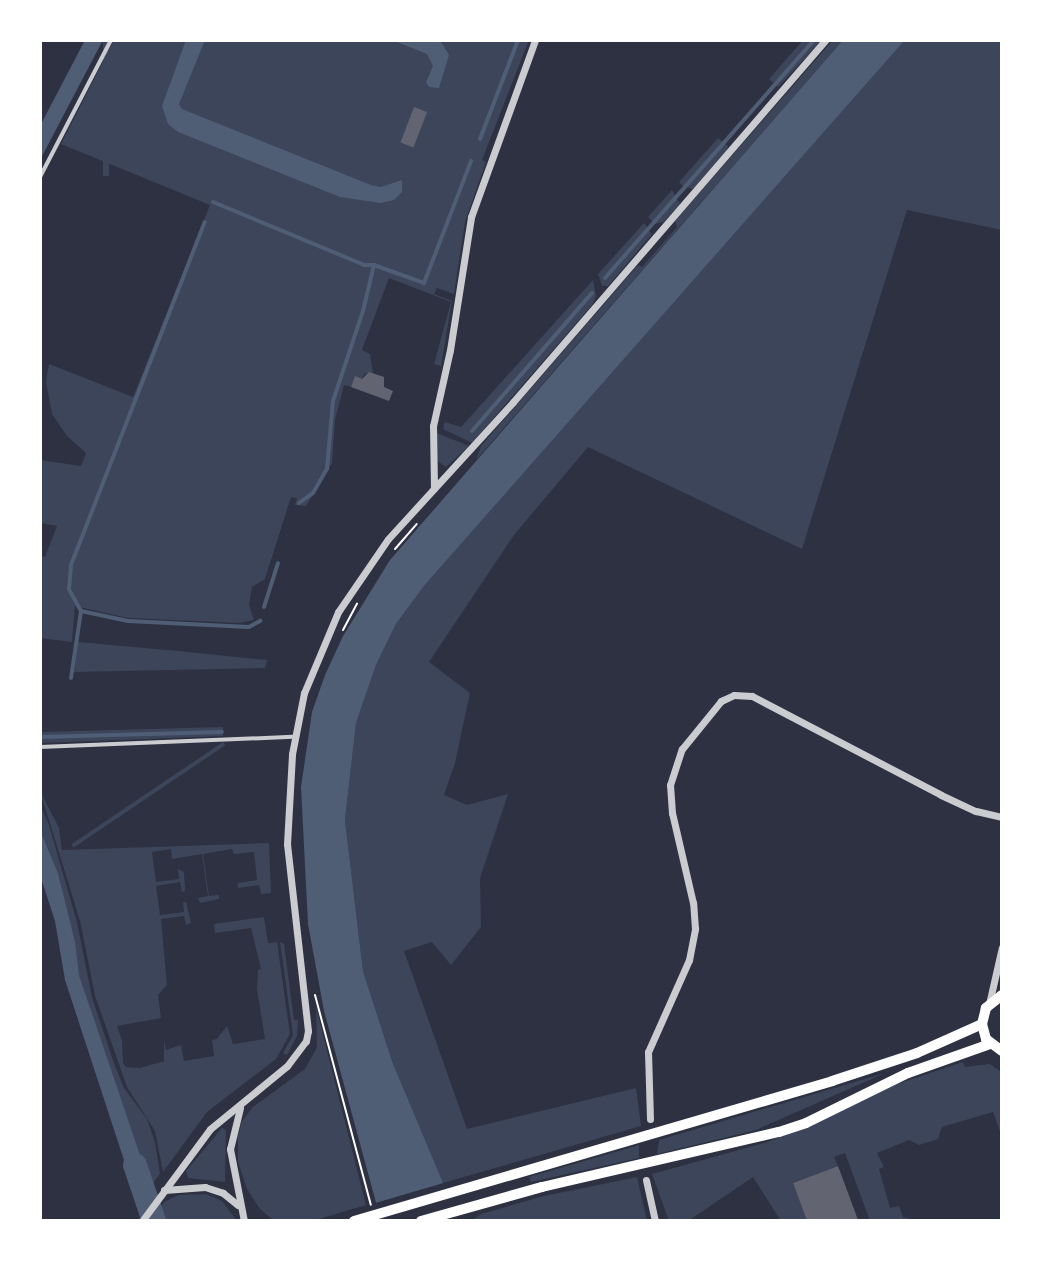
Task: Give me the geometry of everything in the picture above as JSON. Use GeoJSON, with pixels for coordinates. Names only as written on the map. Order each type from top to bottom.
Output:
{"type":"FeatureCollection","features":[{"type":"Feature","properties":{"kind":"main road"},"geometry":{"type":"LineString","coordinates":[[1002,995],[989,1004],[982,1024],[990,1044],[1002,1051]]}},
{"type":"Feature","properties":{"kind":"main road"},"geometry":{"type":"LineString","coordinates":[[354,1221],[876,1067],[982,1024]]}},
{"type":"Feature","properties":{"kind":"main road"},"geometry":{"type":"LineString","coordinates":[[421,1221],[542,1187],[779,1132],[806,1123],[908,1073],[990,1044]]}},
{"type":"Feature","properties":{"kind":"street"},"geometry":{"type":"LineString","coordinates":[[434,488],[432,433],[450,350],[471,217],[535,40]]}},
{"type":"Feature","properties":{"kind":"street"},"geometry":{"type":"LineString","coordinates":[[142,1221],[210,1129],[287,1066],[302,1049],[308,1031],[287,844],[294,737],[313,668],[338,612],[374,557],[826,40]]}},
{"type":"Feature","properties":{"kind":"street"},"geometry":{"type":"LineString","coordinates":[[650,1119],[648,1052],[689,960],[695,929],[693,903],[671,808],[671,777],[682,749],[711,711],[725,699],[747,695],[951,799],[1002,817]]}},
{"type":"Feature","properties":{"kind":"street"},"geometry":{"type":"LineString","coordinates":[[989,1004],[1002,947]]}},
{"type":"Feature","properties":{"kind":"street"},"geometry":{"type":"LineString","coordinates":[[241,1106],[230,1149],[244,1221]]}},
{"type":"Feature","properties":{"kind":"street"},"geometry":{"type":"LineString","coordinates":[[646,1180],[655,1221]]}},
{"type":"Feature","properties":{"kind":"street"},"geometry":{"type":"LineString","coordinates":[[164,1190],[205,1187],[223,1193],[240,1207]]}},
{"type":"Feature","properties":{"kind":"lane"},"geometry":{"type":"LineString","coordinates":[[40,177],[111,40]]}},
{"type":"Feature","properties":{"kind":"lane"},"geometry":{"type":"LineString","coordinates":[[40,747],[294,737]]}},
{"type":"Feature","properties":{"kind":"path"},"geometry":{"type":"LineString","coordinates":[[388,557],[426,514],[425,498]]}},
{"type":"Feature","properties":{"kind":"path"},"geometry":{"type":"LineString","coordinates":[[342,631],[360,599]]}},
{"type":"Feature","properties":{"kind":"path"},"geometry":{"type":"LineString","coordinates":[[314,992],[374,1212]]}},
{"type":"Feature","properties":{"kind":"shaded area"},"geometry":{"type":"Polygon","coordinates":[[[85,40],[103,40],[40,160],[40,126],[85,40]]]}},
{"type":"Feature","properties":{"kind":"shaded area"},"geometry":{"type":"Polygon","coordinates":[[[103,40],[109,40],[109,176],[103,176],[103,40]]]}},
{"type":"Feature","properties":{"kind":"shaded area"},"geometry":{"type":"Polygon","coordinates":[[[114,40],[529,40],[482,160],[486,162],[465,222],[454,294],[437,288],[434,294],[452,301],[441,366],[434,364],[451,302],[389,278],[362,350],[370,354],[373,373],[364,374],[362,379],[355,377],[351,387],[344,385],[335,420],[332,463],[306,506],[295,505],[297,498],[291,497],[265,579],[252,587],[249,605],[254,620],[239,623],[128,618],[75,606],[72,642],[40,638],[40,556],[45,557],[57,526],[40,523],[40,460],[81,466],[86,453],[67,436],[52,414],[46,382],[49,364],[133,397],[210,205],[61,144],[114,40]]]}},
{"type":"Feature","properties":{"kind":"shaded area"},"geometry":{"type":"Polygon","coordinates":[[[186,40],[205,40],[179,104],[182,109],[371,185],[381,187],[402,180],[402,192],[394,200],[380,203],[340,197],[178,132],[168,124],[162,106],[186,40]]]}},
{"type":"Feature","properties":{"kind":"shaded area"},"geometry":{"type":"Polygon","coordinates":[[[392,40],[440,40],[449,55],[439,88],[429,87],[426,82],[433,66],[427,54],[392,40]]]}},
{"type":"Feature","properties":{"kind":"shaded area"},"geometry":{"type":"Polygon","coordinates":[[[803,40],[822,40],[778,87],[769,79],[803,40]]]}},
{"type":"Feature","properties":{"kind":"shaded area"},"geometry":{"type":"Polygon","coordinates":[[[833,40],[843,40],[476,460],[481,446],[638,265],[642,267],[677,227],[675,221],[833,40]]]}},
{"type":"Feature","properties":{"kind":"shaded area"},"geometry":{"type":"Polygon","coordinates":[[[843,40],[905,40],[424,586],[396,624],[376,665],[356,723],[345,820],[363,971],[392,1061],[459,1221],[381,1221],[324,1011],[308,924],[301,787],[312,712],[325,675],[343,636],[390,560],[843,40]]]}},
{"type":"Feature","properties":{"kind":"shaded area"},"geometry":{"type":"Polygon","coordinates":[[[905,40],[1002,40],[1002,230],[907,210],[802,549],[588,447],[514,535],[429,662],[470,693],[455,763],[444,795],[467,805],[508,794],[480,878],[481,927],[451,965],[432,942],[404,951],[467,1129],[636,1088],[641,1126],[443,1183],[392,1061],[363,971],[345,820],[356,723],[376,665],[396,624],[424,586],[905,40]]]}},
{"type":"Feature","properties":{"kind":"shaded area"},"geometry":{"type":"Polygon","coordinates":[[[718,138],[728,146],[727,150],[693,189],[683,186],[679,182],[718,138]]]}},
{"type":"Feature","properties":{"kind":"shaded area"},"geometry":{"type":"Polygon","coordinates":[[[672,190],[680,204],[664,222],[655,224],[648,217],[672,190]]]}},
{"type":"Feature","properties":{"kind":"shaded area"},"geometry":{"type":"Polygon","coordinates":[[[644,223],[652,234],[608,286],[602,286],[598,274],[644,223]]]}},
{"type":"Feature","properties":{"kind":"shaded area"},"geometry":{"type":"Polygon","coordinates":[[[593,280],[596,296],[592,305],[472,443],[443,429],[445,422],[461,427],[593,280]]]}},
{"type":"Feature","properties":{"kind":"shaded area"},"geometry":{"type":"Polygon","coordinates":[[[437,433],[469,446],[446,467],[436,460],[437,433]]]}},
{"type":"Feature","properties":{"kind":"shaded area"},"geometry":{"type":"Polygon","coordinates":[[[78,642],[267,660],[265,668],[74,672],[78,642]]]}},
{"type":"Feature","properties":{"kind":"shaded area"},"geometry":{"type":"Polygon","coordinates":[[[223,727],[223,736],[40,743],[40,732],[223,727]]]}},
{"type":"Feature","properties":{"kind":"shaded area"},"geometry":{"type":"Polygon","coordinates":[[[223,742],[225,745],[74,848],[71,844],[223,742]]]}},
{"type":"Feature","properties":{"kind":"shaded area"},"geometry":{"type":"Polygon","coordinates":[[[40,791],[59,828],[62,850],[269,843],[271,893],[261,894],[259,885],[238,888],[238,883],[257,880],[254,852],[234,854],[232,849],[203,854],[209,896],[219,895],[219,899],[200,903],[198,898],[208,896],[202,854],[172,859],[171,849],[152,852],[156,882],[179,879],[178,869],[184,872],[185,891],[182,892],[180,882],[156,886],[160,915],[184,912],[183,902],[186,902],[191,923],[186,925],[184,916],[161,919],[167,985],[158,995],[161,1018],[117,1026],[126,1067],[140,1068],[164,1061],[164,1040],[166,1050],[181,1045],[184,1061],[214,1056],[212,1040],[217,1039],[227,1026],[233,1044],[265,1039],[257,989],[258,970],[261,969],[251,928],[215,933],[214,924],[264,917],[268,943],[277,942],[290,1034],[276,1059],[207,1112],[163,1172],[155,1131],[127,1087],[95,996],[80,921],[40,791]]]}},
{"type":"Feature","properties":{"kind":"shaded area"},"geometry":{"type":"Polygon","coordinates":[[[40,804],[77,922],[92,997],[114,1063],[124,1088],[147,1119],[155,1142],[160,1174],[149,1188],[79,975],[58,873],[40,830],[40,804]]]}},
{"type":"Feature","properties":{"kind":"shaded area"},"geometry":{"type":"Polygon","coordinates":[[[40,830],[58,873],[75,942],[79,975],[144,1167],[149,1188],[138,1203],[65,980],[55,921],[40,875],[40,830]]]}},
{"type":"Feature","properties":{"kind":"shaded area"},"geometry":{"type":"Polygon","coordinates":[[[280,942],[284,944],[294,1020],[298,1020],[297,1036],[287,1055],[283,1053],[293,1035],[280,942]]]}},
{"type":"Feature","properties":{"kind":"shaded area"},"geometry":{"type":"Polygon","coordinates":[[[316,1007],[366,1205],[312,1221],[274,1221],[260,1209],[247,1189],[238,1162],[238,1136],[242,1121],[253,1107],[305,1069],[317,1047],[316,1007]]]}},
{"type":"Feature","properties":{"kind":"shaded area"},"geometry":{"type":"Polygon","coordinates":[[[963,1062],[965,1067],[990,1064],[1001,1072],[1002,1137],[993,1112],[942,1127],[938,1139],[919,1145],[909,1140],[877,1153],[884,1167],[879,1169],[890,1208],[899,1206],[903,1217],[917,1221],[870,1221],[845,1153],[834,1157],[838,1166],[793,1183],[807,1221],[781,1221],[753,1177],[688,1221],[669,1221],[652,1174],[768,1142],[897,1084],[963,1062]]]}},
{"type":"Feature","properties":{"kind":"shaded area"},"geometry":{"type":"Polygon","coordinates":[[[885,1073],[756,1130],[657,1154],[659,1140],[885,1073]]]}},
{"type":"Feature","properties":{"kind":"shaded area"},"geometry":{"type":"Polygon","coordinates":[[[222,1128],[226,1130],[225,1182],[188,1178],[186,1171],[222,1128]]]}},
{"type":"Feature","properties":{"kind":"shaded area"},"geometry":{"type":"Polygon","coordinates":[[[639,1145],[639,1158],[531,1182],[529,1177],[639,1145]]]}},
{"type":"Feature","properties":{"kind":"shaded area"},"geometry":{"type":"Polygon","coordinates":[[[637,1177],[647,1221],[471,1221],[481,1214],[544,1196],[637,1177]]]}},
{"type":"Feature","properties":{"kind":"shaded area"},"geometry":{"type":"Polygon","coordinates":[[[206,1194],[222,1201],[237,1221],[164,1221],[159,1207],[166,1201],[179,1195],[206,1194]]]}},
{"type":"Feature","properties":{"kind":"pier"},"geometry":{"type":"Polygon","coordinates":[[[447,1182],[463,1220],[377,1221],[372,1204],[447,1182]]]}},
{"type":"Feature","properties":{"kind":"building"},"geometry":{"type":"Polygon","coordinates":[[[414,107],[427,112],[413,147],[400,142],[414,107]]]}},
{"type":"Feature","properties":{"kind":"building"},"geometry":{"type":"Polygon","coordinates":[[[369,372],[384,377],[384,387],[393,391],[389,401],[351,387],[355,376],[362,379],[369,372]]]}},
{"type":"Feature","properties":{"kind":"building"},"geometry":{"type":"Polygon","coordinates":[[[838,1166],[858,1220],[807,1221],[793,1183],[838,1166]]]}},
{"type":"Feature","properties":{"kind":"waterway"},"geometry":{"type":"LineString","coordinates":[[480,139],[518,40]]}},
{"type":"Feature","properties":{"kind":"waterway"},"geometry":{"type":"LineString","coordinates":[[605,278],[814,40]]}},
{"type":"Feature","properties":{"kind":"waterway"},"geometry":{"type":"LineString","coordinates":[[299,503],[313,493],[327,469],[333,401],[363,311],[374,265],[424,283],[471,161]]}},
{"type":"Feature","properties":{"kind":"waterway"},"geometry":{"type":"LineString","coordinates":[[213,202],[364,265],[374,265]]}},
{"type":"Feature","properties":{"kind":"waterway"},"geometry":{"type":"LineString","coordinates":[[71,678],[81,611],[69,589],[71,565],[205,222]]}},
{"type":"Feature","properties":{"kind":"waterway"},"geometry":{"type":"LineString","coordinates":[[472,431],[592,293]]}},
{"type":"Feature","properties":{"kind":"waterway"},"geometry":{"type":"LineString","coordinates":[[264,607],[278,563]]}},
{"type":"Feature","properties":{"kind":"waterway"},"geometry":{"type":"LineString","coordinates":[[81,611],[128,621],[249,627],[260,621]]}},
{"type":"Feature","properties":{"kind":"waterway"},"geometry":{"type":"LineString","coordinates":[[40,737],[222,732]]}},
{"type":"Feature","properties":{"kind":"waterway"},"geometry":{"type":"LineString","coordinates":[[135,1165],[154,1221]]}}]}
